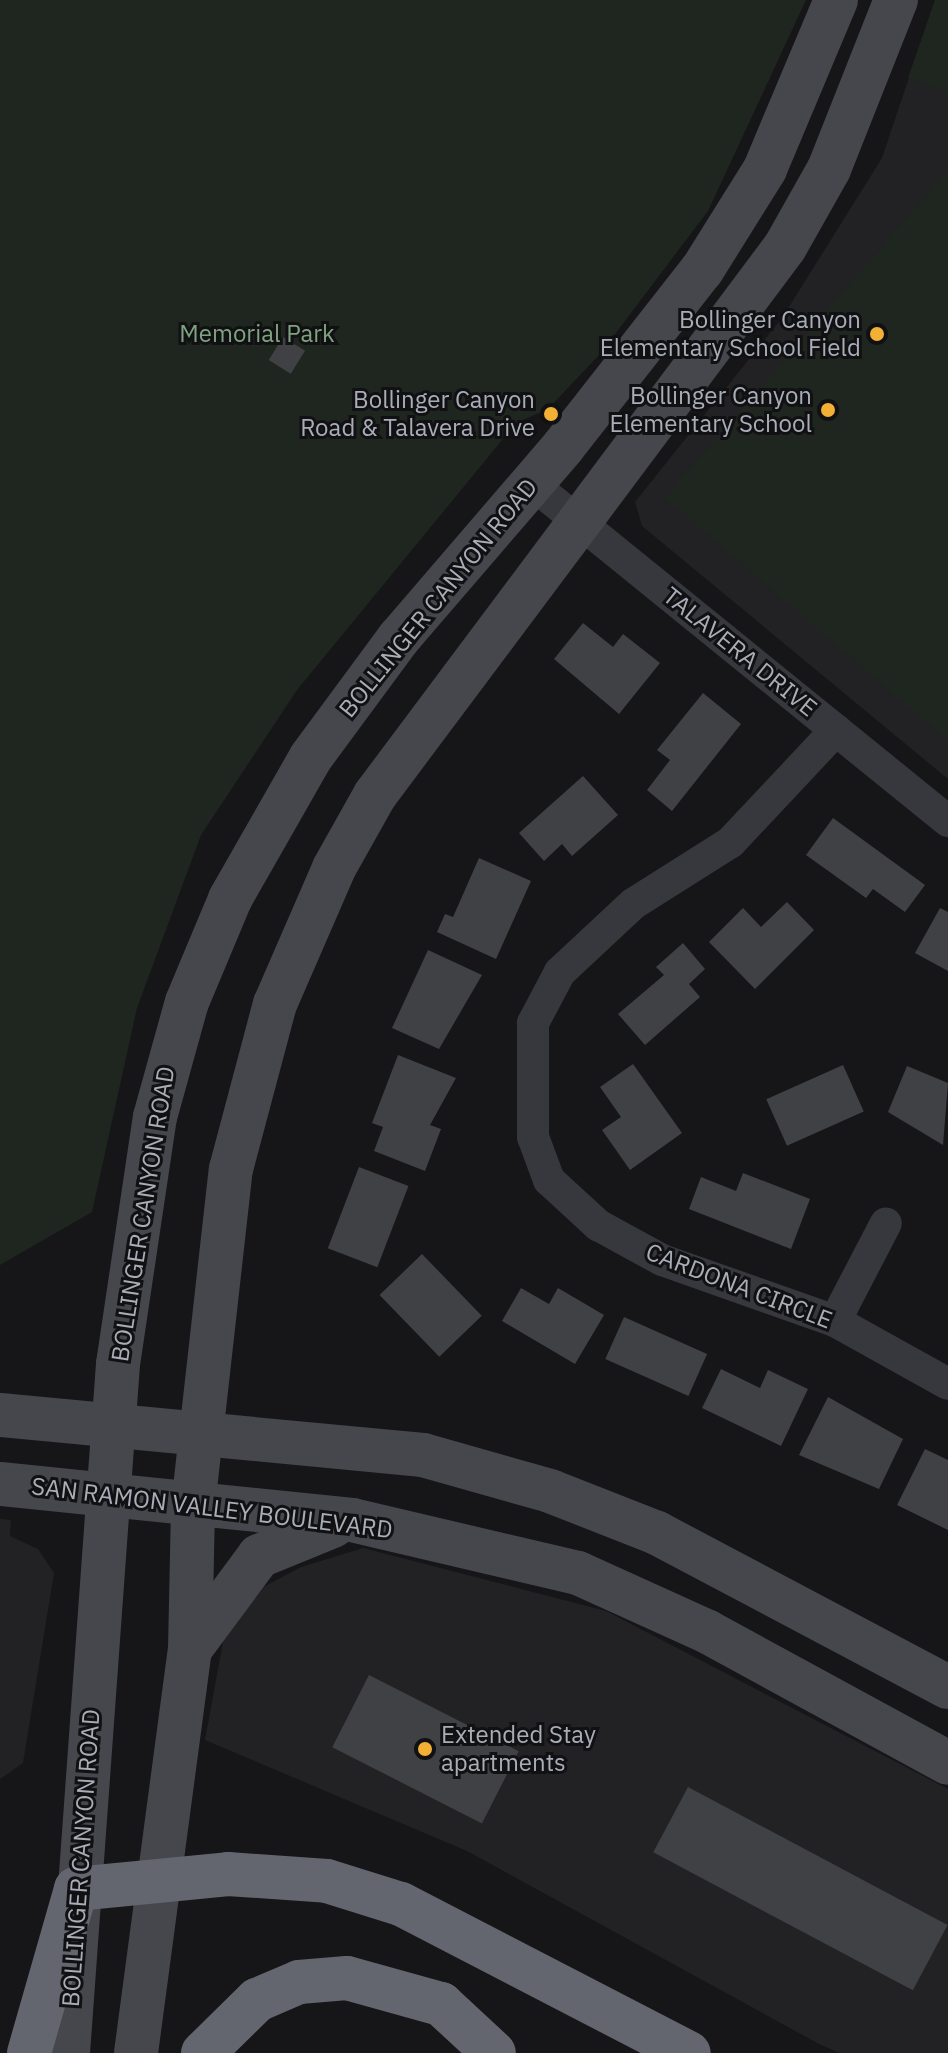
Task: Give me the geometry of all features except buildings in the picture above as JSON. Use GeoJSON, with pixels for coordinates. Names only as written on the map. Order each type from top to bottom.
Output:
{"type":"FeatureCollection","features":[{"type":"Feature","properties":{"kind":"highway"},"geometry":{"type":"LineString","coordinates":[[29,2053],[76,1889],[159,1877],[327,1881],[372,1894],[461,1929],[689,2053]]}},
{"type":"Feature","properties":{"kind":"highway"},"geometry":{"type":"LineString","coordinates":[[203,2053],[257,2000],[299,1982],[347,1978],[441,2004],[494,2053]]}},
{"type":"Feature","properties":{"kind":"main road","name":"BOLLINGER CANYON ROAD"},"geometry":{"type":"LineString","coordinates":[[68,2053],[76,1889],[113,1422],[155,1117],[205,953],[311,757],[398,639],[647,345],[726,232],[765,169],[836,0]]}},
{"type":"Feature","properties":{"kind":"main road"},"geometry":{"type":"LineString","coordinates":[[136,2053],[190,1650],[193,1506],[231,1169],[258,1053],[300,939],[375,795],[575,519],[785,247],[829,169],[896,0]]}},
{"type":"Feature","properties":{"kind":"main road"},"geometry":{"type":"LineString","coordinates":[[0,1415],[113,1422],[423,1455],[550,1491],[657,1533],[948,1687]]}},
{"type":"Feature","properties":{"kind":"main road","name":"SAN RAMON VALLEY BOULEVARD"},"geometry":{"type":"LineString","coordinates":[[0,1484],[352,1520],[578,1573],[708,1632],[948,1763]]}},
{"type":"Feature","properties":{"kind":"main road"},"geometry":{"type":"LineString","coordinates":[[190,1650],[227,1591],[259,1556],[352,1520]]}},
{"type":"Feature","properties":{"kind":"street","name":"TALAVERA DRIVE"},"geometry":{"type":"LineString","coordinates":[[531,483],[948,821]]}},
{"type":"Feature","properties":{"kind":"street","name":"CARDONA CIRCLE"},"geometry":{"type":"LineString","coordinates":[[836,730],[731,842],[633,904],[560,972],[533,1023],[527,1073],[533,1137],[549,1180],[598,1225],[662,1260],[835,1321],[948,1384]]}},
{"type":"Feature","properties":{"kind":"street"},"geometry":{"type":"LineString","coordinates":[[835,1321],[886,1223]]}},
{"type":"Feature","properties":{"kind":"shaded area","name":"Bollinger Canyon Elementary School Field"},"geometry":{"type":"Polygon","coordinates":[[[935,0],[948,0],[948,779],[642,526],[635,502],[782,318],[882,158],[935,0]]]}},
{"type":"Feature","properties":{"kind":"shaded area"},"geometry":{"type":"Polygon","coordinates":[[[0,1519],[11,1520],[10,1536],[38,1549],[54,1573],[23,1763],[0,1779],[0,1519]]]}},
{"type":"Feature","properties":{"kind":"shaded area"},"geometry":{"type":"Polygon","coordinates":[[[363,1548],[606,1611],[948,1789],[948,2053],[840,2053],[467,1851],[205,1740],[225,1631],[254,1592],[301,1567],[363,1548]]]}},
{"type":"Feature","properties":{"kind":"green space","name":"Memorial Park"},"geometry":{"type":"Polygon","coordinates":[[[0,0],[806,0],[708,211],[600,354],[548,409],[516,423],[297,690],[201,835],[137,1008],[92,1212],[0,1265],[0,0]]]}},
{"type":"Feature","properties":{"kind":"green space"},"geometry":{"type":"Polygon","coordinates":[[[935,0],[948,0],[948,93],[908,78],[935,0]]]}},
{"type":"Feature","properties":{"kind":"green space","name":"Bollinger Canyon Elementary School Field"},"geometry":{"type":"Polygon","coordinates":[[[948,170],[948,741],[665,498],[948,170]]]}},
{"type":"Feature","properties":{"kind":"place","name":"Bollinger Canyon Elementary School Field"},"geometry":{"type":"Point","coordinates":[877,334]}},
{"type":"Feature","properties":{"kind":"place","name":"Bollinger Canyon Elementary School"},"geometry":{"type":"Point","coordinates":[828,410]}},
{"type":"Feature","properties":{"kind":"place","name":"Bollinger Canyon Road & Talavera Drive"},"geometry":{"type":"Point","coordinates":[551,414]}},
{"type":"Feature","properties":{"kind":"place","name":"Extended Stay apartments"},"geometry":{"type":"Point","coordinates":[425,1749]}}]}
